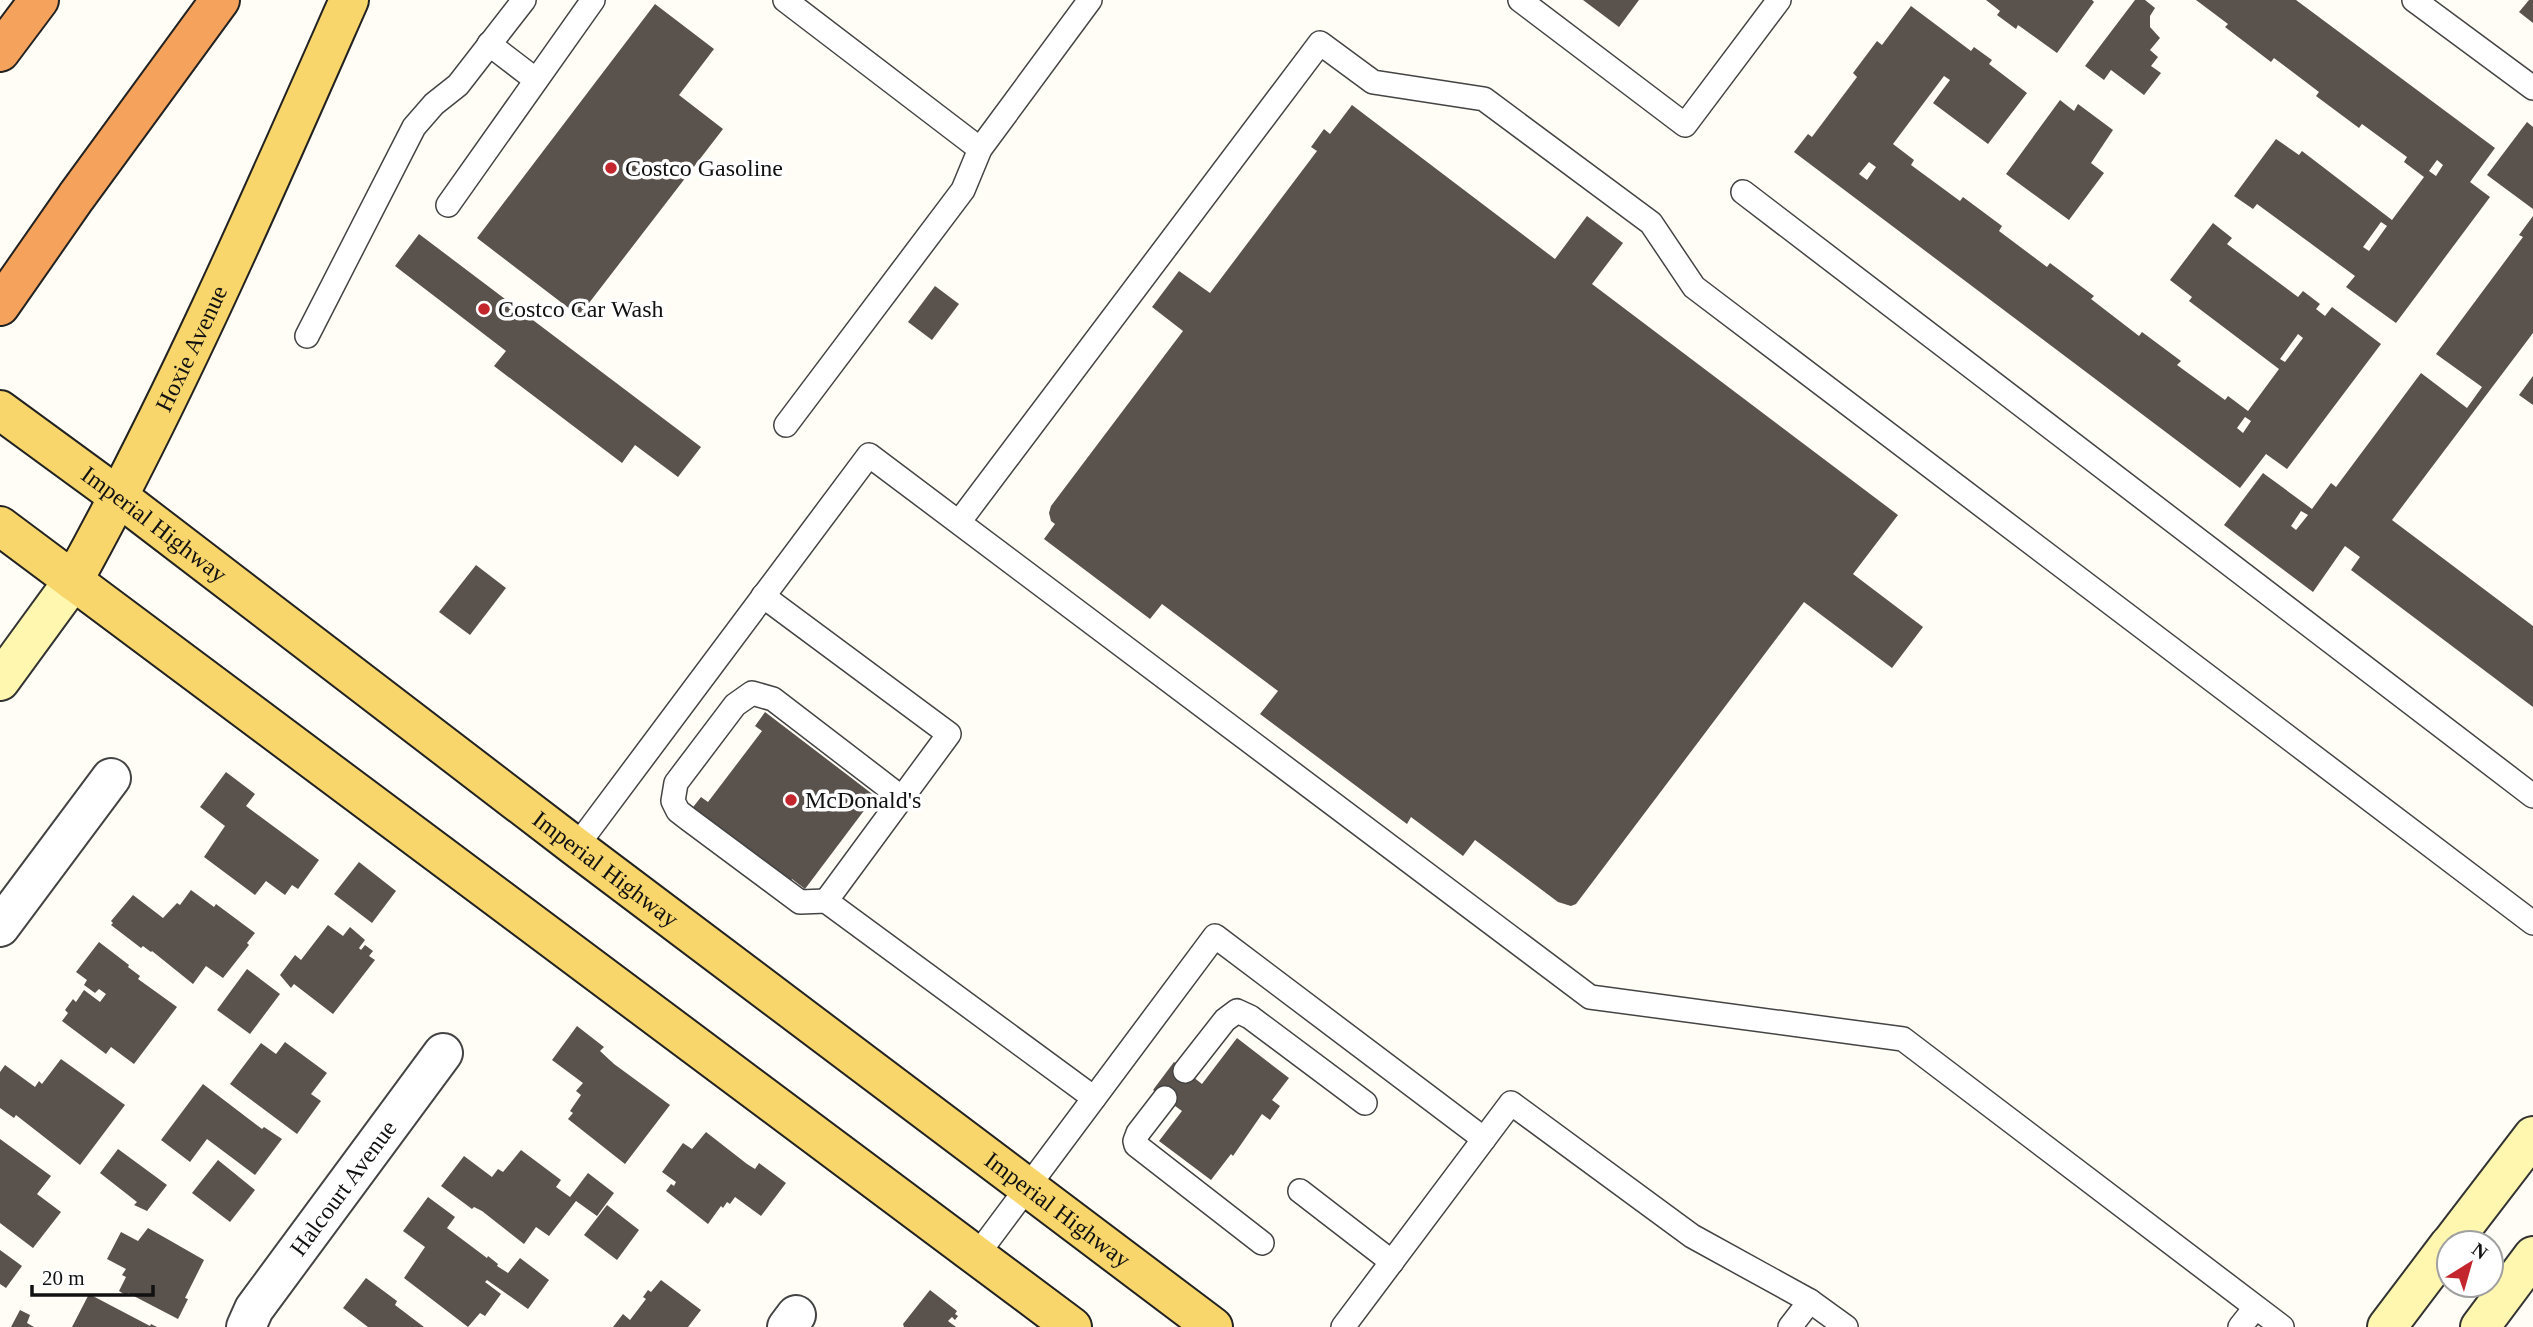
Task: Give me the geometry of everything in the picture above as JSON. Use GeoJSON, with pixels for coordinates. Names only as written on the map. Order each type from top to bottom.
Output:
{"type":"FeatureCollection","features":[{"type":"Feature","properties":{"kind":"highway"},"geometry":{"type":"LineString","coordinates":[[0,52],[38,0]]}},
{"type":"Feature","properties":{"kind":"highway"},"geometry":{"type":"LineString","coordinates":[[0,306],[220,0]]}},
{"type":"Feature","properties":{"kind":"main road","name":"Hoxie Avenue"},"geometry":{"type":"LineString","coordinates":[[0,681],[73,581],[119,497],[273,173],[349,0]]}},
{"type":"Feature","properties":{"kind":"main road","name":"Imperial Highway"},"geometry":{"type":"LineString","coordinates":[[0,410],[119,497],[576,847],[1213,1327]]}},
{"type":"Feature","properties":{"kind":"main road"},"geometry":{"type":"LineString","coordinates":[[0,526],[1072,1327]]}},
{"type":"Feature","properties":{"kind":"main road"},"geometry":{"type":"LineString","coordinates":[[2462,1229],[2533,1136]]}},
{"type":"Feature","properties":{"kind":"main road"},"geometry":{"type":"LineString","coordinates":[[2480,1327],[2533,1256]]}},
{"type":"Feature","properties":{"kind":"main road"},"geometry":{"type":"LineString","coordinates":[[2387,1327],[2435,1264]]}},
{"type":"Feature","properties":{"kind":"street"},"geometry":{"type":"LineString","coordinates":[[0,927],[111,778]]}},
{"type":"Feature","properties":{"kind":"street","name":"Halcourt Avenue"},"geometry":{"type":"LineString","coordinates":[[246,1327],[254,1309],[443,1053]]}},
{"type":"Feature","properties":{"kind":"lane"},"geometry":{"type":"LineString","coordinates":[[307,336],[414,127],[457,85],[524,0]]}},
{"type":"Feature","properties":{"kind":"lane"},"geometry":{"type":"LineString","coordinates":[[449,205],[593,0]]}},
{"type":"Feature","properties":{"kind":"lane"},"geometry":{"type":"LineString","coordinates":[[785,0],[980,149]]}},
{"type":"Feature","properties":{"kind":"lane"},"geometry":{"type":"LineString","coordinates":[[786,425],[963,190],[980,149],[1090,0]]}},
{"type":"Feature","properties":{"kind":"lane"},"geometry":{"type":"LineString","coordinates":[[1520,0],[1685,124],[1779,0]]}},
{"type":"Feature","properties":{"kind":"lane"},"geometry":{"type":"LineString","coordinates":[[2414,0],[2533,88]]}},
{"type":"Feature","properties":{"kind":"lane"},"geometry":{"type":"LineString","coordinates":[[959,522],[1320,43],[1373,82],[1484,99],[1651,223],[1694,287],[2533,923]]}},
{"type":"Feature","properties":{"kind":"lane"},"geometry":{"type":"LineString","coordinates":[[489,44],[537,80]]}},
{"type":"Feature","properties":{"kind":"lane"},"geometry":{"type":"LineString","coordinates":[[1743,192],[2533,796]]}},
{"type":"Feature","properties":{"kind":"lane"},"geometry":{"type":"LineString","coordinates":[[576,847],[869,455],[1590,997],[1903,1039],[2282,1327]]}},
{"type":"Feature","properties":{"kind":"lane"},"geometry":{"type":"LineString","coordinates":[[764,596],[949,734],[827,901]]}},
{"type":"Feature","properties":{"kind":"lane"},"geometry":{"type":"LineString","coordinates":[[902,798],[773,699],[752,694],[735,705],[676,783],[673,802],[678,811],[800,902],[827,901],[1094,1098]]}},
{"type":"Feature","properties":{"kind":"lane"},"geometry":{"type":"LineString","coordinates":[[977,1255],[1215,936],[1484,1139]]}},
{"type":"Feature","properties":{"kind":"lane"},"geometry":{"type":"LineString","coordinates":[[1185,1071],[1225,1020],[1237,1012],[1250,1017],[1365,1103]]}},
{"type":"Feature","properties":{"kind":"lane"},"geometry":{"type":"LineString","coordinates":[[1164,1098],[1138,1133],[1136,1145],[1262,1243]]}},
{"type":"Feature","properties":{"kind":"lane"},"geometry":{"type":"LineString","coordinates":[[1343,1327],[1511,1103],[1692,1236],[1810,1301],[1846,1327]]}},
{"type":"Feature","properties":{"kind":"lane"},"geometry":{"type":"LineString","coordinates":[[1300,1191],[1392,1262]]}},
{"type":"Feature","properties":{"kind":"lane"},"geometry":{"type":"LineString","coordinates":[[1790,1327],[1810,1301]]}},
{"type":"Feature","properties":{"kind":"lane"},"geometry":{"type":"LineString","coordinates":[[2240,1327],[2255,1308]]}},
{"type":"Feature","properties":{"kind":"building"},"geometry":{"type":"Polygon","coordinates":[[[1583,0],[1639,0],[1619,27],[1583,0]]]}},
{"type":"Feature","properties":{"kind":"building"},"geometry":{"type":"Polygon","coordinates":[[[1986,0],[2094,2],[2057,53],[2018,25],[2016,29],[1997,15],[2000,11],[1986,0]]]}},
{"type":"Feature","properties":{"kind":"building"},"geometry":{"type":"Polygon","coordinates":[[[2135,0],[2145,0],[2155,8],[2150,16],[2150,27],[2160,38],[2150,50],[2158,57],[2151,66],[2161,73],[2144,95],[2111,70],[2104,80],[2085,66],[2135,0]]]}},
{"type":"Feature","properties":{"kind":"building"},"geometry":{"type":"Polygon","coordinates":[[[2196,0],[2296,0],[2495,148],[2470,182],[2490,197],[2396,323],[2346,287],[2355,276],[2257,204],[2253,209],[2234,196],[2276,139],[2299,155],[2302,151],[2392,220],[2424,177],[2404,162],[2407,157],[2362,124],[2359,128],[2316,96],[2319,92],[2274,58],[2271,62],[2225,27],[2228,24],[2196,0]],[[2437,160],[2429,171],[2436,176],[2443,165],[2437,160]],[[2381,222],[2363,247],[2369,251],[2387,226],[2381,222]]]}},
{"type":"Feature","properties":{"kind":"building"},"geometry":{"type":"Polygon","coordinates":[[[2529,0],[2533,0],[2533,23],[2519,12],[2529,0]]]}},
{"type":"Feature","properties":{"kind":"building","name":"Costco Gasoline"},"geometry":{"type":"Polygon","coordinates":[[[655,4],[714,49],[679,95],[723,129],[579,316],[477,238],[655,4]]]}},
{"type":"Feature","properties":{"kind":"building"},"geometry":{"type":"Polygon","coordinates":[[[1911,6],[1971,51],[1974,47],[1992,60],[1989,64],[2027,93],[1988,144],[1933,103],[1950,80],[1944,76],[1893,144],[1914,160],[1911,165],[1960,201],[1963,197],[2002,226],[1999,231],[2047,267],[2050,263],[2094,296],[2091,299],[2139,336],[2142,332],[2181,361],[2177,365],[2225,400],[2228,396],[2248,411],[2279,369],[2189,301],[2192,297],[2170,280],[2213,223],[2232,238],[2227,244],[2298,297],[2303,291],[2320,304],[2316,309],[2325,316],[2332,307],[2381,344],[2287,469],[2266,454],[2240,488],[1794,152],[1808,134],[1812,137],[1857,77],[1853,73],[1877,41],[1882,45],[1911,6]],[[1869,162],[1859,174],[1867,180],[1876,167],[1869,162]],[[2298,334],[2280,359],[2285,362],[2303,338],[2298,334]],[[2245,417],[2237,428],[2243,433],[2251,421],[2245,417]]]}},
{"type":"Feature","properties":{"kind":"building"},"geometry":{"type":"Polygon","coordinates":[[[2060,100],[2074,111],[2078,104],[2113,130],[2091,163],[2104,173],[2069,220],[2006,174],[2060,100]]]}},
{"type":"Feature","properties":{"kind":"building"},"geometry":{"type":"Polygon","coordinates":[[[1352,105],[1555,259],[1587,216],[1623,243],[1592,284],[1898,515],[1853,574],[1923,627],[1892,668],[1804,602],[1576,904],[1571,906],[1558,902],[1475,840],[1463,856],[1411,817],[1407,824],[1260,714],[1278,691],[1162,604],[1150,619],[1044,539],[1055,524],[1049,513],[1051,506],[1183,331],[1152,307],[1179,271],[1210,293],[1317,151],[1311,147],[1324,129],[1330,134],[1352,105]]]}},
{"type":"Feature","properties":{"kind":"building"},"geometry":{"type":"Polygon","coordinates":[[[2527,122],[2533,127],[2533,209],[2487,175],[2527,122]]]}},
{"type":"Feature","properties":{"kind":"building"},"geometry":{"type":"Polygon","coordinates":[[[2533,216],[2533,333],[2392,520],[2533,626],[2533,707],[2351,570],[2360,557],[2345,546],[2313,592],[2224,525],[2263,473],[2312,509],[2331,483],[2336,487],[2421,373],[2467,408],[2482,387],[2436,354],[2523,237],[2519,235],[2533,216]],[[2301,511],[2291,526],[2296,530],[2308,515],[2301,511]]]}},
{"type":"Feature","properties":{"kind":"building","name":"Costco Car Wash"},"geometry":{"type":"Polygon","coordinates":[[[419,234],[701,447],[678,477],[635,445],[622,463],[494,366],[506,351],[395,266],[419,234]]]}},
{"type":"Feature","properties":{"kind":"building"},"geometry":{"type":"Polygon","coordinates":[[[935,286],[959,304],[932,340],[908,322],[935,286]]]}},
{"type":"Feature","properties":{"kind":"building"},"geometry":{"type":"Polygon","coordinates":[[[2533,376],[2533,405],[2519,395],[2533,376]]]}},
{"type":"Feature","properties":{"kind":"building"},"geometry":{"type":"Polygon","coordinates":[[[476,565],[506,588],[470,635],[439,612],[476,565]]]}},
{"type":"Feature","properties":{"kind":"building","name":"McDonald's"},"geometry":{"type":"Polygon","coordinates":[[[765,712],[875,796],[805,889],[792,879],[786,888],[690,811],[701,797],[708,802],[762,731],[755,726],[765,712]]]}},
{"type":"Feature","properties":{"kind":"building"},"geometry":{"type":"Polygon","coordinates":[[[226,772],[255,794],[246,806],[319,860],[298,889],[292,885],[285,895],[266,881],[255,895],[204,857],[225,826],[200,807],[226,772]]]}},
{"type":"Feature","properties":{"kind":"building"},"geometry":{"type":"Polygon","coordinates":[[[359,862],[396,891],[372,923],[334,894],[359,862]]]}},
{"type":"Feature","properties":{"kind":"building"},"geometry":{"type":"Polygon","coordinates":[[[191,890],[214,907],[216,904],[255,933],[223,978],[206,966],[193,984],[152,951],[143,946],[141,948],[111,925],[111,921],[133,895],[163,918],[177,903],[180,905],[191,890]]]}},
{"type":"Feature","properties":{"kind":"building"},"geometry":{"type":"Polygon","coordinates":[[[328,925],[343,936],[350,927],[365,940],[359,948],[361,950],[365,945],[373,951],[369,956],[375,960],[333,1014],[294,984],[291,988],[280,975],[295,955],[301,960],[328,925]]]}},
{"type":"Feature","properties":{"kind":"building"},"geometry":{"type":"Polygon","coordinates":[[[99,942],[129,965],[128,967],[140,976],[138,979],[177,1007],[134,1064],[111,1047],[106,1054],[62,1021],[68,1013],[65,1010],[73,999],[76,1002],[84,990],[100,1002],[106,994],[99,989],[95,993],[84,985],[87,980],[76,972],[99,942]]]}},
{"type":"Feature","properties":{"kind":"building"},"geometry":{"type":"Polygon","coordinates":[[[247,969],[280,994],[250,1034],[217,1010],[247,969]]]}},
{"type":"Feature","properties":{"kind":"building"},"geometry":{"type":"Polygon","coordinates":[[[577,1026],[604,1047],[600,1051],[614,1064],[670,1105],[625,1164],[568,1119],[581,1095],[576,1091],[583,1083],[552,1060],[577,1026]]]}},
{"type":"Feature","properties":{"kind":"building"},"geometry":{"type":"Polygon","coordinates":[[[1237,1038],[1289,1078],[1272,1100],[1280,1106],[1270,1120],[1262,1114],[1233,1156],[1231,1154],[1211,1180],[1159,1141],[1182,1111],[1153,1090],[1174,1062],[1202,1084],[1237,1038]]]}},
{"type":"Feature","properties":{"kind":"building"},"geometry":{"type":"Polygon","coordinates":[[[285,1042],[327,1073],[311,1094],[321,1101],[297,1134],[230,1084],[261,1043],[276,1054],[285,1042]]]}},
{"type":"Feature","properties":{"kind":"building"},"geometry":{"type":"Polygon","coordinates":[[[61,1059],[125,1105],[80,1165],[16,1115],[14,1118],[0,1108],[0,1072],[5,1065],[35,1087],[39,1081],[42,1084],[61,1059]]]}},
{"type":"Feature","properties":{"kind":"building"},"geometry":{"type":"Polygon","coordinates":[[[203,1084],[262,1129],[264,1127],[282,1139],[255,1175],[207,1139],[190,1162],[161,1140],[203,1084]]]}},
{"type":"Feature","properties":{"kind":"building"},"geometry":{"type":"Polygon","coordinates":[[[706,1132],[747,1164],[755,1169],[759,1163],[786,1183],[761,1216],[735,1197],[730,1204],[727,1202],[723,1208],[721,1206],[708,1224],[666,1191],[676,1182],[662,1172],[683,1143],[692,1149],[706,1132]]]}},
{"type":"Feature","properties":{"kind":"building"},"geometry":{"type":"Polygon","coordinates":[[[0,1139],[51,1176],[37,1194],[61,1212],[33,1248],[0,1223],[0,1139]]]}},
{"type":"Feature","properties":{"kind":"building"},"geometry":{"type":"Polygon","coordinates":[[[118,1149],[167,1185],[147,1211],[134,1205],[137,1202],[100,1173],[118,1149]]]}},
{"type":"Feature","properties":{"kind":"building"},"geometry":{"type":"Polygon","coordinates":[[[521,1150],[561,1180],[556,1187],[570,1197],[588,1173],[614,1193],[597,1216],[576,1201],[549,1236],[536,1227],[524,1244],[482,1211],[474,1207],[472,1209],[441,1186],[464,1156],[492,1177],[498,1169],[503,1172],[521,1150]]]}},
{"type":"Feature","properties":{"kind":"building"},"geometry":{"type":"Polygon","coordinates":[[[218,1160],[255,1190],[230,1222],[192,1193],[218,1160]]]}},
{"type":"Feature","properties":{"kind":"building"},"geometry":{"type":"Polygon","coordinates":[[[428,1197],[455,1217],[447,1228],[487,1258],[488,1256],[497,1266],[508,1273],[520,1258],[549,1280],[528,1309],[487,1280],[485,1282],[501,1294],[485,1316],[480,1313],[468,1327],[404,1278],[425,1247],[403,1231],[428,1197]]]}},
{"type":"Feature","properties":{"kind":"building"},"geometry":{"type":"Polygon","coordinates":[[[607,1205],[639,1230],[617,1260],[584,1235],[607,1205]]]}},
{"type":"Feature","properties":{"kind":"building"},"geometry":{"type":"Polygon","coordinates":[[[148,1228],[204,1260],[178,1319],[119,1291],[126,1277],[122,1275],[126,1269],[107,1259],[121,1232],[138,1241],[148,1228]]]}},
{"type":"Feature","properties":{"kind":"building"},"geometry":{"type":"Polygon","coordinates":[[[0,1250],[22,1266],[6,1288],[0,1284],[0,1250]]]}},
{"type":"Feature","properties":{"kind":"building"},"geometry":{"type":"Polygon","coordinates":[[[366,1278],[397,1301],[395,1305],[424,1327],[368,1327],[343,1308],[366,1278]]]}},
{"type":"Feature","properties":{"kind":"building"},"geometry":{"type":"Polygon","coordinates":[[[661,1280],[701,1310],[688,1327],[613,1327],[623,1314],[630,1320],[646,1299],[643,1297],[648,1290],[651,1292],[661,1280]]]}},
{"type":"Feature","properties":{"kind":"building"},"geometry":{"type":"Polygon","coordinates":[[[930,1290],[957,1311],[955,1320],[952,1317],[948,1321],[956,1327],[904,1327],[903,1324],[930,1290]]]}},
{"type":"Feature","properties":{"kind":"building"},"geometry":{"type":"Polygon","coordinates":[[[89,1294],[150,1326],[151,1324],[157,1327],[72,1327],[89,1294]]]}},
{"type":"Feature","properties":{"kind":"building"},"geometry":{"type":"Polygon","coordinates":[[[20,1310],[30,1315],[27,1323],[34,1327],[11,1327],[20,1310]]]}},
{"type":"Feature","properties":{"kind":"place","name":"Costco Gasoline"},"geometry":{"type":"Point","coordinates":[611,168]}},
{"type":"Feature","properties":{"kind":"place","name":"Costco Car Wash"},"geometry":{"type":"Point","coordinates":[484,309]}},
{"type":"Feature","properties":{"kind":"place","name":"McDonald's"},"geometry":{"type":"Point","coordinates":[791,800]}}]}
